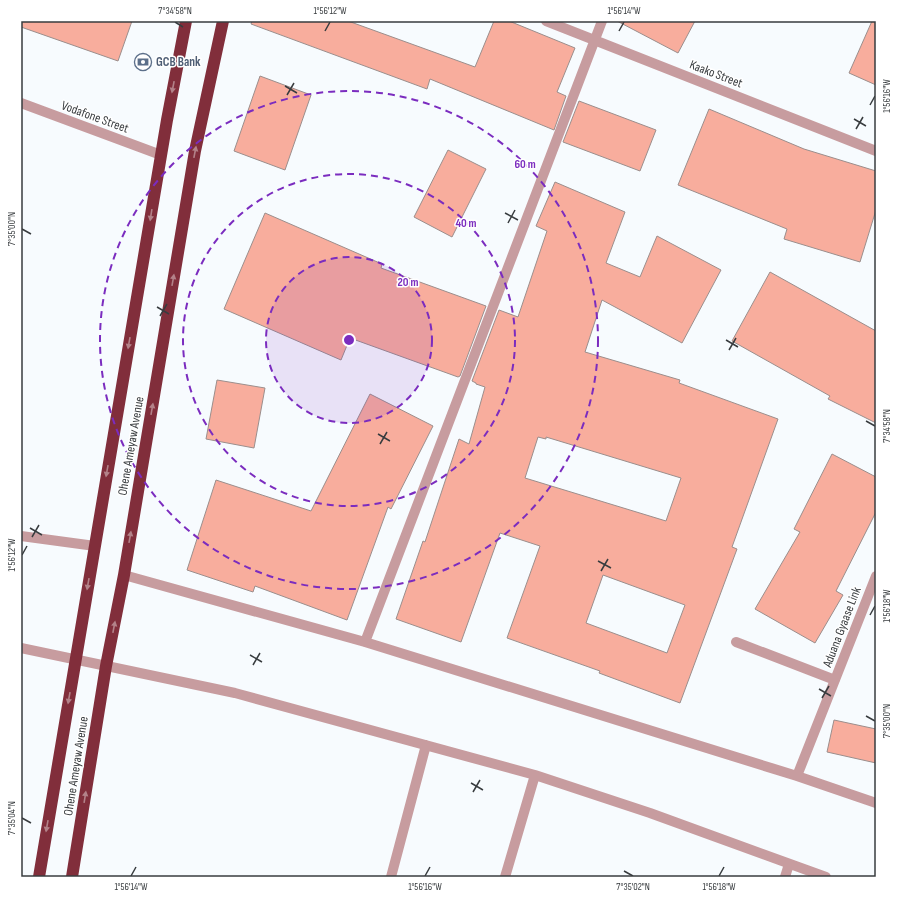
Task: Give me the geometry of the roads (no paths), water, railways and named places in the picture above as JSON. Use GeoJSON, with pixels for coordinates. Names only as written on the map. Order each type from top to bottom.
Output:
{"type":"FeatureCollection","features":[{"type":"Feature","properties":{"kind":"highway","name":"Ohene Ameyaw Avenue"},"geometry":{"type":"LineString","coordinates":[[38,877],[161,155],[186,21]]}},
{"type":"Feature","properties":{"kind":"highway","name":"Ohene Ameyaw Avenue"},"geometry":{"type":"LineString","coordinates":[[72,877],[106,666],[124,575],[195,151],[223,21]]}},
{"type":"Feature","properties":{"kind":"street","name":"Kaako Street"},"geometry":{"type":"LineString","coordinates":[[546,21],[876,151]]}},
{"type":"Feature","properties":{"kind":"street"},"geometry":{"type":"LineString","coordinates":[[365,642],[371,622],[602,21]]}},
{"type":"Feature","properties":{"kind":"street","name":"Vodafone Street"},"geometry":{"type":"LineString","coordinates":[[21,104],[161,155]]}},
{"type":"Feature","properties":{"kind":"street"},"geometry":{"type":"LineString","coordinates":[[21,536],[95,546]]}},
{"type":"Feature","properties":{"kind":"street"},"geometry":{"type":"LineString","coordinates":[[124,575],[365,642],[797,776],[876,802]]}},
{"type":"Feature","properties":{"kind":"street","name":"Aduana Gyaase Link"},"geometry":{"type":"LineString","coordinates":[[797,776],[876,576]]}},
{"type":"Feature","properties":{"kind":"street"},"geometry":{"type":"LineString","coordinates":[[736,642],[835,680]]}},
{"type":"Feature","properties":{"kind":"street"},"geometry":{"type":"LineString","coordinates":[[21,648],[236,693],[535,774],[650,813],[826,877]]}},
{"type":"Feature","properties":{"kind":"street"},"geometry":{"type":"LineString","coordinates":[[392,877],[426,745]]}},
{"type":"Feature","properties":{"kind":"street"},"geometry":{"type":"LineString","coordinates":[[505,877],[535,774]]}},
{"type":"Feature","properties":{"kind":"street"},"geometry":{"type":"LineString","coordinates":[[785,877],[789,864]]}},
{"type":"Feature","properties":{"kind":"place","name":"GCB Bank"},"geometry":{"type":"Point","coordinates":[143,62]}}]}
